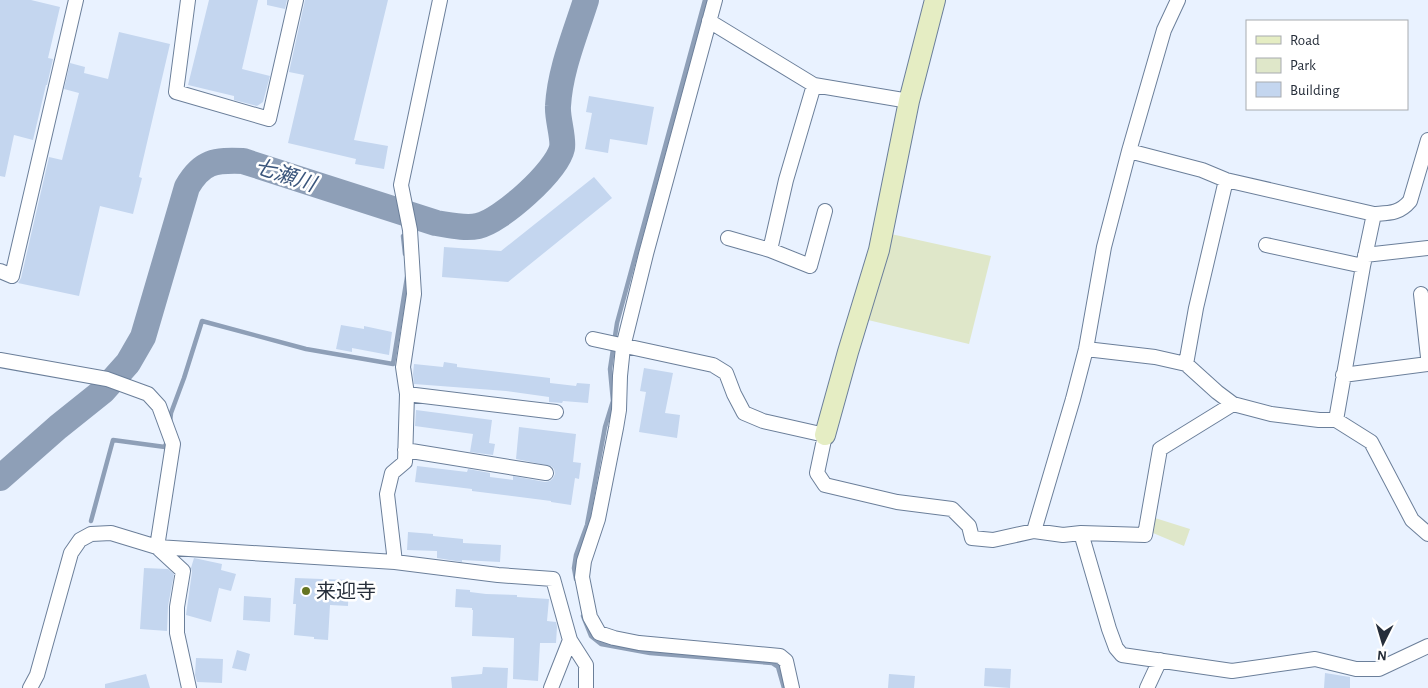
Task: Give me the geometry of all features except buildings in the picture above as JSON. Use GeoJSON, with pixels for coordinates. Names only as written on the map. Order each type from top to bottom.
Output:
{"type":"FeatureCollection","features":[{"type":"Feature","properties":{"kind":"street"},"geometry":{"type":"LineString","coordinates":[[0,272],[12,276],[76,0]]}},
{"type":"Feature","properties":{"kind":"street"},"geometry":{"type":"LineString","coordinates":[[188,0],[176,92],[269,119],[296,0]]}},
{"type":"Feature","properties":{"kind":"street"},"geometry":{"type":"LineString","coordinates":[[395,562],[387,494],[392,473],[405,462],[408,394],[403,367],[414,294],[410,230],[401,185],[440,0]]}},
{"type":"Feature","properties":{"kind":"street"},"geometry":{"type":"LineString","coordinates":[[715,0],[620,346],[619,410],[598,519],[584,561],[582,577],[590,617],[600,633],[640,643],[780,656],[786,661],[792,688]]}},
{"type":"Feature","properties":{"kind":"street"},"geometry":{"type":"LineString","coordinates":[[935,0],[909,101],[879,250],[825,435],[817,473],[825,485],[897,502],[952,509],[969,526],[972,538],[993,540],[1034,531],[1063,535],[1080,533],[1145,534],[1160,449],[1233,404]]}},
{"type":"Feature","properties":{"kind":"street"},"geometry":{"type":"LineString","coordinates":[[1034,531],[1074,399],[1086,349],[1104,247],[1130,151],[1164,30],[1178,0]]}},
{"type":"Feature","properties":{"kind":"street"},"geometry":{"type":"LineString","coordinates":[[709,21],[814,85],[909,101]]}},
{"type":"Feature","properties":{"kind":"street"},"geometry":{"type":"LineString","coordinates":[[770,250],[786,180],[814,85]]}},
{"type":"Feature","properties":{"kind":"street"},"geometry":{"type":"LineString","coordinates":[[1130,151],[1202,170],[1226,180],[1374,214],[1403,209],[1410,201],[1428,140]]}},
{"type":"Feature","properties":{"kind":"street"},"geometry":{"type":"LineString","coordinates":[[1186,364],[1196,308],[1226,180]]}},
{"type":"Feature","properties":{"kind":"street"},"geometry":{"type":"LineString","coordinates":[[728,238],[770,250],[810,266],[825,211]]}},
{"type":"Feature","properties":{"kind":"street"},"geometry":{"type":"LineString","coordinates":[[1336,420],[1374,214]]}},
{"type":"Feature","properties":{"kind":"street"},"geometry":{"type":"LineString","coordinates":[[1266,245],[1364,261],[1428,248]]}},
{"type":"Feature","properties":{"kind":"street"},"geometry":{"type":"LineString","coordinates":[[1421,294],[1428,357]]}},
{"type":"Feature","properties":{"kind":"street"},"geometry":{"type":"LineString","coordinates":[[593,339],[713,365],[726,373],[744,413],[763,421],[825,435]]}},
{"type":"Feature","properties":{"kind":"street"},"geometry":{"type":"LineString","coordinates":[[1086,349],[1186,364],[1233,404],[1271,414],[1319,420],[1336,420],[1371,442],[1412,520],[1428,534]]}},
{"type":"Feature","properties":{"kind":"street"},"geometry":{"type":"LineString","coordinates":[[0,360],[107,379],[148,394],[159,406],[173,444],[157,547]]}},
{"type":"Feature","properties":{"kind":"street"},"geometry":{"type":"LineString","coordinates":[[1344,376],[1428,364]]}},
{"type":"Feature","properties":{"kind":"street"},"geometry":{"type":"LineString","coordinates":[[408,394],[556,412]]}},
{"type":"Feature","properties":{"kind":"street"},"geometry":{"type":"LineString","coordinates":[[405,450],[546,473]]}},
{"type":"Feature","properties":{"kind":"street"},"geometry":{"type":"LineString","coordinates":[[30,688],[37,674],[71,553],[80,540],[91,534],[111,533],[157,547],[395,562],[553,580],[570,640],[586,666],[586,688]]}},
{"type":"Feature","properties":{"kind":"street"},"geometry":{"type":"LineString","coordinates":[[1080,533],[1109,629],[1116,648],[1122,655],[1232,671],[1315,659],[1356,669],[1379,669],[1428,646]]}},
{"type":"Feature","properties":{"kind":"street"},"geometry":{"type":"LineString","coordinates":[[157,547],[182,571],[177,607],[177,632],[189,688]]}},
{"type":"Feature","properties":{"kind":"street"},"geometry":{"type":"LineString","coordinates":[[551,688],[570,640]]}},
{"type":"Feature","properties":{"kind":"street"},"geometry":{"type":"LineString","coordinates":[[1147,688],[1160,660]]}},
{"type":"Feature","properties":{"kind":"green space"},"geometry":{"type":"Polygon","coordinates":[[[891,234],[991,256],[969,344],[868,320],[891,234]]]}},
{"type":"Feature","properties":{"kind":"green space"},"geometry":{"type":"Polygon","coordinates":[[[1155,518],[1190,529],[1184,546],[1153,533],[1155,518]]]}},
{"type":"Feature","properties":{"kind":"waterway","name":"七瀬川"},"geometry":{"type":"LineString","coordinates":[[0,478],[58,427],[103,391],[128,363],[143,337],[187,187],[204,167],[217,162],[243,161],[436,223],[468,227],[488,222],[527,194],[550,169],[562,148],[558,111],[559,93],[569,53],[586,0]]}},
{"type":"Feature","properties":{"kind":"waterway"},"geometry":{"type":"LineString","coordinates":[[576,579],[574,568],[576,555],[587,525],[605,427],[613,401],[610,369],[617,323],[705,0]]}},
{"type":"Feature","properties":{"kind":"waterway"},"geometry":{"type":"LineString","coordinates":[[403,236],[405,254]]}},
{"type":"Feature","properties":{"kind":"waterway"},"geometry":{"type":"LineString","coordinates":[[170,422],[171,413],[202,321],[306,349],[393,364],[407,277]]}},
{"type":"Feature","properties":{"kind":"waterway"},"geometry":{"type":"LineString","coordinates":[[91,521],[113,440],[165,447],[166,444]]}},
{"type":"Feature","properties":{"kind":"waterway"},"geometry":{"type":"LineString","coordinates":[[583,616],[591,636],[601,644],[650,653],[772,663],[778,667],[784,688]]}},
{"type":"Feature","properties":{"kind":"place","name":"来迎寺"},"geometry":{"type":"Point","coordinates":[306,591]}}]}
